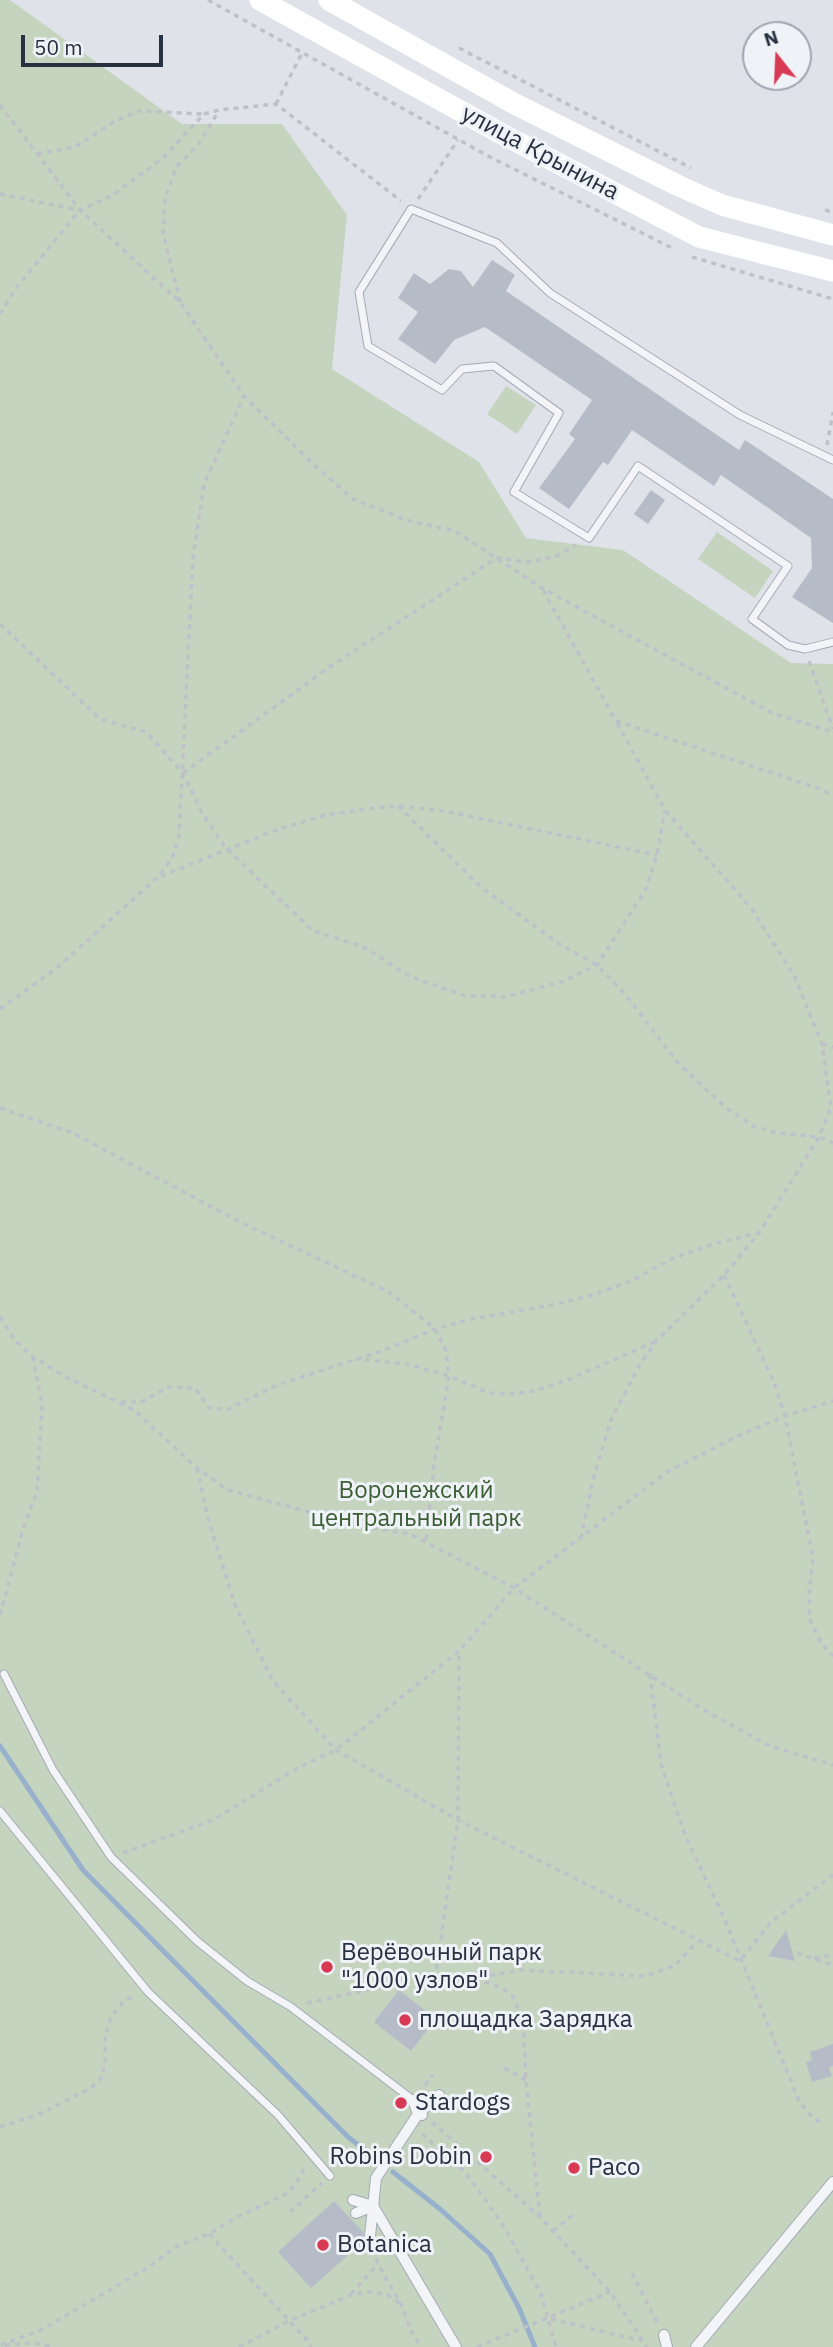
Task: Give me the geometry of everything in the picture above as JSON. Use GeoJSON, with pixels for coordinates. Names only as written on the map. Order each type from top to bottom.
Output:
{"type":"FeatureCollection","features":[{"type":"Feature","properties":{"kind":"main road","name":"улица Крынина"},"geometry":{"type":"LineString","coordinates":[[260,0],[502,134],[699,237],[833,271]]}},
{"type":"Feature","properties":{"kind":"main road","name":"улица Крынина"},"geometry":{"type":"LineString","coordinates":[[329,0],[515,104],[681,187],[722,205],[833,235]]}},
{"type":"Feature","properties":{"kind":"street"},"geometry":{"type":"LineString","coordinates":[[370,2236],[376,2178],[421,2115],[439,2095]]}},
{"type":"Feature","properties":{"kind":"street"},"geometry":{"type":"LineString","coordinates":[[413,2100],[421,2115],[416,2128]]}},
{"type":"Feature","properties":{"kind":"street"},"geometry":{"type":"LineString","coordinates":[[696,2347],[833,2182]]}},
{"type":"Feature","properties":{"kind":"street"},"geometry":{"type":"LineString","coordinates":[[353,2200],[373,2206],[456,2347]]}},
{"type":"Feature","properties":{"kind":"street"},"geometry":{"type":"LineString","coordinates":[[356,2213],[373,2206]]}},
{"type":"Feature","properties":{"kind":"street"},"geometry":{"type":"LineString","coordinates":[[664,2335],[667,2347]]}},
{"type":"Feature","properties":{"kind":"lane"},"geometry":{"type":"LineString","coordinates":[[829,458],[740,415],[550,293],[497,243],[411,209],[359,292],[368,346],[442,390],[462,369],[494,366],[559,413],[514,492],[589,538],[638,466],[788,566],[752,619],[788,645],[805,649],[833,642]]}},
{"type":"Feature","properties":{"kind":"lane"},"geometry":{"type":"LineString","coordinates":[[1,1673],[53,1770],[111,1857],[197,1941],[247,1981],[291,2007],[413,2100]]}},
{"type":"Feature","properties":{"kind":"lane"},"geometry":{"type":"LineString","coordinates":[[0,1811],[148,1992],[278,2115],[330,2176]]}},
{"type":"Feature","properties":{"kind":"path"},"geometry":{"type":"LineString","coordinates":[[451,44],[693,169]]}},
{"type":"Feature","properties":{"kind":"path"},"geometry":{"type":"LineString","coordinates":[[276,104],[302,53]]}},
{"type":"Feature","properties":{"kind":"path"},"geometry":{"type":"LineString","coordinates":[[37,154],[75,148],[115,121],[139,111],[204,114],[276,104],[411,209],[458,139]]}},
{"type":"Feature","properties":{"kind":"path"},"geometry":{"type":"LineString","coordinates":[[0,105],[80,210],[180,302],[244,396],[353,499],[406,520],[455,531],[542,588],[772,713],[833,730]]}},
{"type":"Feature","properties":{"kind":"path"},"geometry":{"type":"LineString","coordinates":[[180,302],[163,232],[165,199],[176,167],[199,144],[219,110]]}},
{"type":"Feature","properties":{"kind":"path"},"geometry":{"type":"LineString","coordinates":[[0,314],[17,287],[80,210],[113,195],[163,158],[204,114]]}},
{"type":"Feature","properties":{"kind":"path"},"geometry":{"type":"LineString","coordinates":[[0,194],[80,210]]}},
{"type":"Feature","properties":{"kind":"path"},"geometry":{"type":"LineString","coordinates":[[820,209],[833,212]]}},
{"type":"Feature","properties":{"kind":"path"},"geometry":{"type":"LineString","coordinates":[[0,1009],[57,968],[159,876],[172,858],[179,836],[193,558],[204,484],[244,396]]}},
{"type":"Feature","properties":{"kind":"path"},"geometry":{"type":"LineString","coordinates":[[829,458],[833,412]]}},
{"type":"Feature","properties":{"kind":"path"},"geometry":{"type":"LineString","coordinates":[[183,773],[331,666],[496,558],[527,562],[555,557],[589,538]]}},
{"type":"Feature","properties":{"kind":"path"},"geometry":{"type":"LineString","coordinates":[[542,588],[666,810],[751,908],[795,977],[822,1044],[831,1107],[819,1137],[760,1233],[724,1275],[656,1341],[639,1366],[611,1420],[593,1480],[581,1538]]}},
{"type":"Feature","properties":{"kind":"path"},"geometry":{"type":"LineString","coordinates":[[0,624],[100,719],[146,732],[183,773],[202,813],[226,848],[313,930],[364,947],[409,976],[463,995],[505,997],[564,981],[597,965],[646,889],[657,855],[666,810]]}},
{"type":"Feature","properties":{"kind":"path"},"geometry":{"type":"LineString","coordinates":[[805,649],[833,730]]}},
{"type":"Feature","properties":{"kind":"path"},"geometry":{"type":"LineString","coordinates":[[616,721],[821,789],[833,796]]}},
{"type":"Feature","properties":{"kind":"path"},"geometry":{"type":"LineString","coordinates":[[159,876],[279,828],[326,815],[372,807],[398,806],[444,811],[657,855]]}},
{"type":"Feature","properties":{"kind":"path"},"geometry":{"type":"LineString","coordinates":[[398,806],[481,887],[556,942],[597,965],[625,994],[677,1062],[723,1106],[753,1126],[778,1133],[819,1137],[833,1143]]}},
{"type":"Feature","properties":{"kind":"path"},"geometry":{"type":"LineString","coordinates":[[822,1044],[833,1047]]}},
{"type":"Feature","properties":{"kind":"path"},"geometry":{"type":"LineString","coordinates":[[0,1108],[73,1133],[240,1222],[389,1293],[435,1329],[446,1351],[449,1376],[434,1465],[426,1541]]}},
{"type":"Feature","properties":{"kind":"path"},"geometry":{"type":"LineString","coordinates":[[119,1402],[141,1402],[169,1387],[195,1388],[209,1408],[229,1409],[277,1385],[435,1329],[596,1294],[633,1280],[674,1258],[713,1244],[760,1233]]}},
{"type":"Feature","properties":{"kind":"path"},"geometry":{"type":"LineString","coordinates":[[724,1275],[774,1382],[785,1416],[813,1558],[809,1594],[810,1620],[821,1643],[833,1656]]}},
{"type":"Feature","properties":{"kind":"path"},"geometry":{"type":"LineString","coordinates":[[0,1317],[14,1339],[33,1357],[66,1377],[134,1410],[197,1468],[228,1490],[361,1526],[410,1534],[426,1541],[514,1588],[704,1710],[770,1746],[833,1765]]}},
{"type":"Feature","properties":{"kind":"path"},"geometry":{"type":"LineString","coordinates":[[352,1359],[408,1364],[489,1392],[512,1394],[534,1391],[570,1379],[656,1341]]}},
{"type":"Feature","properties":{"kind":"path"},"geometry":{"type":"LineString","coordinates":[[0,1615],[24,1526],[37,1492],[43,1405],[33,1357]]}},
{"type":"Feature","properties":{"kind":"path"},"geometry":{"type":"LineString","coordinates":[[111,1857],[213,1820],[301,1766],[336,1750],[459,1651],[514,1588],[667,1472],[742,1434],[785,1416],[833,1401]]}},
{"type":"Feature","properties":{"kind":"path"},"geometry":{"type":"LineString","coordinates":[[197,1468],[208,1518],[240,1616],[273,1681],[336,1750],[458,1820],[740,1961]]}},
{"type":"Feature","properties":{"kind":"path"},"geometry":{"type":"LineString","coordinates":[[435,1980],[458,1820],[459,1651]]}},
{"type":"Feature","properties":{"kind":"path"},"geometry":{"type":"LineString","coordinates":[[650,1674],[661,1764],[685,1835],[725,1920],[799,2101],[809,2114],[822,2124]]}},
{"type":"Feature","properties":{"kind":"path"},"geometry":{"type":"LineString","coordinates":[[740,1961],[771,1922],[833,1875]]}},
{"type":"Feature","properties":{"kind":"path"},"geometry":{"type":"LineString","coordinates":[[291,2007],[388,1985],[464,1979],[520,1970],[646,1976],[676,1965],[697,1941]]}},
{"type":"Feature","properties":{"kind":"path"},"geometry":{"type":"LineString","coordinates":[[797,1953],[833,1965]]}},
{"type":"Feature","properties":{"kind":"path"},"geometry":{"type":"LineString","coordinates":[[812,1959],[833,1955]]}},
{"type":"Feature","properties":{"kind":"path"},"geometry":{"type":"LineString","coordinates":[[464,1979],[489,1983],[505,1990],[513,1997],[523,2022],[540,2217]]}},
{"type":"Feature","properties":{"kind":"path"},"geometry":{"type":"LineString","coordinates":[[0,2127],[43,2113],[90,2088],[102,2077],[106,2061],[105,2037],[111,2017],[125,2000],[148,1992]]}},
{"type":"Feature","properties":{"kind":"path"},"geometry":{"type":"LineString","coordinates":[[504,2068],[526,2080]]}},
{"type":"Feature","properties":{"kind":"path"},"geometry":{"type":"LineString","coordinates":[[425,2085],[433,2074]]}},
{"type":"Feature","properties":{"kind":"path"},"geometry":{"type":"LineString","coordinates":[[421,2115],[540,2217],[610,2292],[647,2347]]}},
{"type":"Feature","properties":{"kind":"path"},"geometry":{"type":"LineString","coordinates":[[416,2128],[466,2172],[503,2225],[541,2294],[556,2347]]}},
{"type":"Feature","properties":{"kind":"path"},"geometry":{"type":"LineString","coordinates":[[1,2345],[41,2330],[144,2270],[179,2245],[209,2234],[235,2218],[288,2193],[305,2165],[317,2158]]}},
{"type":"Feature","properties":{"kind":"path"},"geometry":{"type":"LineString","coordinates":[[290,2212],[330,2176]]}},
{"type":"Feature","properties":{"kind":"path"},"geometry":{"type":"LineString","coordinates":[[553,2231],[575,2213]]}},
{"type":"Feature","properties":{"kind":"path"},"geometry":{"type":"LineString","coordinates":[[209,2234],[311,2347]]}},
{"type":"Feature","properties":{"kind":"path"},"geometry":{"type":"LineString","coordinates":[[370,2236],[378,2264],[421,2347]]}},
{"type":"Feature","properties":{"kind":"path"},"geometry":{"type":"LineString","coordinates":[[351,2295],[378,2264]]}},
{"type":"Feature","properties":{"kind":"path"},"geometry":{"type":"LineString","coordinates":[[632,2273],[664,2335]]}},
{"type":"Feature","properties":{"kind":"path"},"geometry":{"type":"LineString","coordinates":[[239,2347],[289,2321],[351,2295],[366,2292],[386,2294],[401,2304]]}},
{"type":"Feature","properties":{"kind":"path"},"geometry":{"type":"LineString","coordinates":[[477,2347],[610,2292]]}},
{"type":"Feature","properties":{"kind":"path"},"geometry":{"type":"LineString","coordinates":[[549,2318],[643,2341]]}},
{"type":"Feature","properties":{"kind":"path"},"geometry":{"type":"LineString","coordinates":[[1,2345],[34,2343],[55,2347]]}},
{"type":"Feature","properties":{"kind":"green space","name":"Воронежский центральный парк"},"geometry":{"type":"Polygon","coordinates":[[[0,0],[10,0],[182,124],[282,124],[347,215],[332,369],[479,462],[526,538],[623,550],[791,663],[833,664],[833,2347],[0,2347],[0,0]]]}},
{"type":"Feature","properties":{"kind":"green space"},"geometry":{"type":"Polygon","coordinates":[[[506,386],[536,405],[517,434],[487,414],[506,386]]]}},
{"type":"Feature","properties":{"kind":"green space"},"geometry":{"type":"Polygon","coordinates":[[[717,532],[773,571],[755,598],[698,559],[717,532]]]}},
{"type":"Feature","properties":{"kind":"building"},"geometry":{"type":"Polygon","coordinates":[[[492,260],[515,275],[506,291],[739,450],[745,440],[833,499],[833,623],[792,597],[812,568],[811,538],[721,475],[714,486],[632,430],[608,465],[603,462],[569,509],[539,488],[575,439],[569,434],[592,400],[485,327],[454,340],[435,364],[398,339],[418,312],[398,298],[414,273],[430,284],[449,269],[461,271],[473,287],[492,260]]]}},
{"type":"Feature","properties":{"kind":"building"},"geometry":{"type":"Polygon","coordinates":[[[651,490],[665,500],[648,524],[634,514],[651,490]]]}},
{"type":"Feature","properties":{"kind":"building"},"geometry":{"type":"Polygon","coordinates":[[[786,1930],[795,1961],[768,1956],[786,1930]]]}},
{"type":"Feature","properties":{"kind":"building","name":"площадка Зарядка"},"geometry":{"type":"Polygon","coordinates":[[[399,1990],[436,2019],[411,2051],[374,2022],[399,1990]]]}},
{"type":"Feature","properties":{"kind":"building"},"geometry":{"type":"Polygon","coordinates":[[[833,2044],[833,2066],[829,2067],[832,2076],[812,2082],[806,2062],[812,2060],[810,2052],[833,2044]]]}},
{"type":"Feature","properties":{"kind":"building","name":"Botanica"},"geometry":{"type":"Polygon","coordinates":[[[334,2201],[363,2232],[364,2241],[311,2288],[278,2252],[334,2201]]]}},
{"type":"Feature","properties":{"kind":"waterway"},"geometry":{"type":"LineString","coordinates":[[0,1746],[83,1870],[348,2137],[377,2159]]}},
{"type":"Feature","properties":{"kind":"waterway"},"geometry":{"type":"LineString","coordinates":[[393,2172],[490,2254],[519,2308],[535,2347]]}},
{"type":"Feature","properties":{"kind":"place","name":"Верёвочный парк \"1000 узлов\""},"geometry":{"type":"Point","coordinates":[327,1967]}},
{"type":"Feature","properties":{"kind":"place","name":"площадка Зарядка"},"geometry":{"type":"Point","coordinates":[405,2020]}},
{"type":"Feature","properties":{"kind":"place","name":"Stardogs"},"geometry":{"type":"Point","coordinates":[401,2103]}},
{"type":"Feature","properties":{"kind":"place","name":"Robins Dobin"},"geometry":{"type":"Point","coordinates":[486,2157]}},
{"type":"Feature","properties":{"kind":"place","name":"Paco"},"geometry":{"type":"Point","coordinates":[574,2168]}},
{"type":"Feature","properties":{"kind":"place","name":"Botanica"},"geometry":{"type":"Point","coordinates":[323,2245]}}]}
